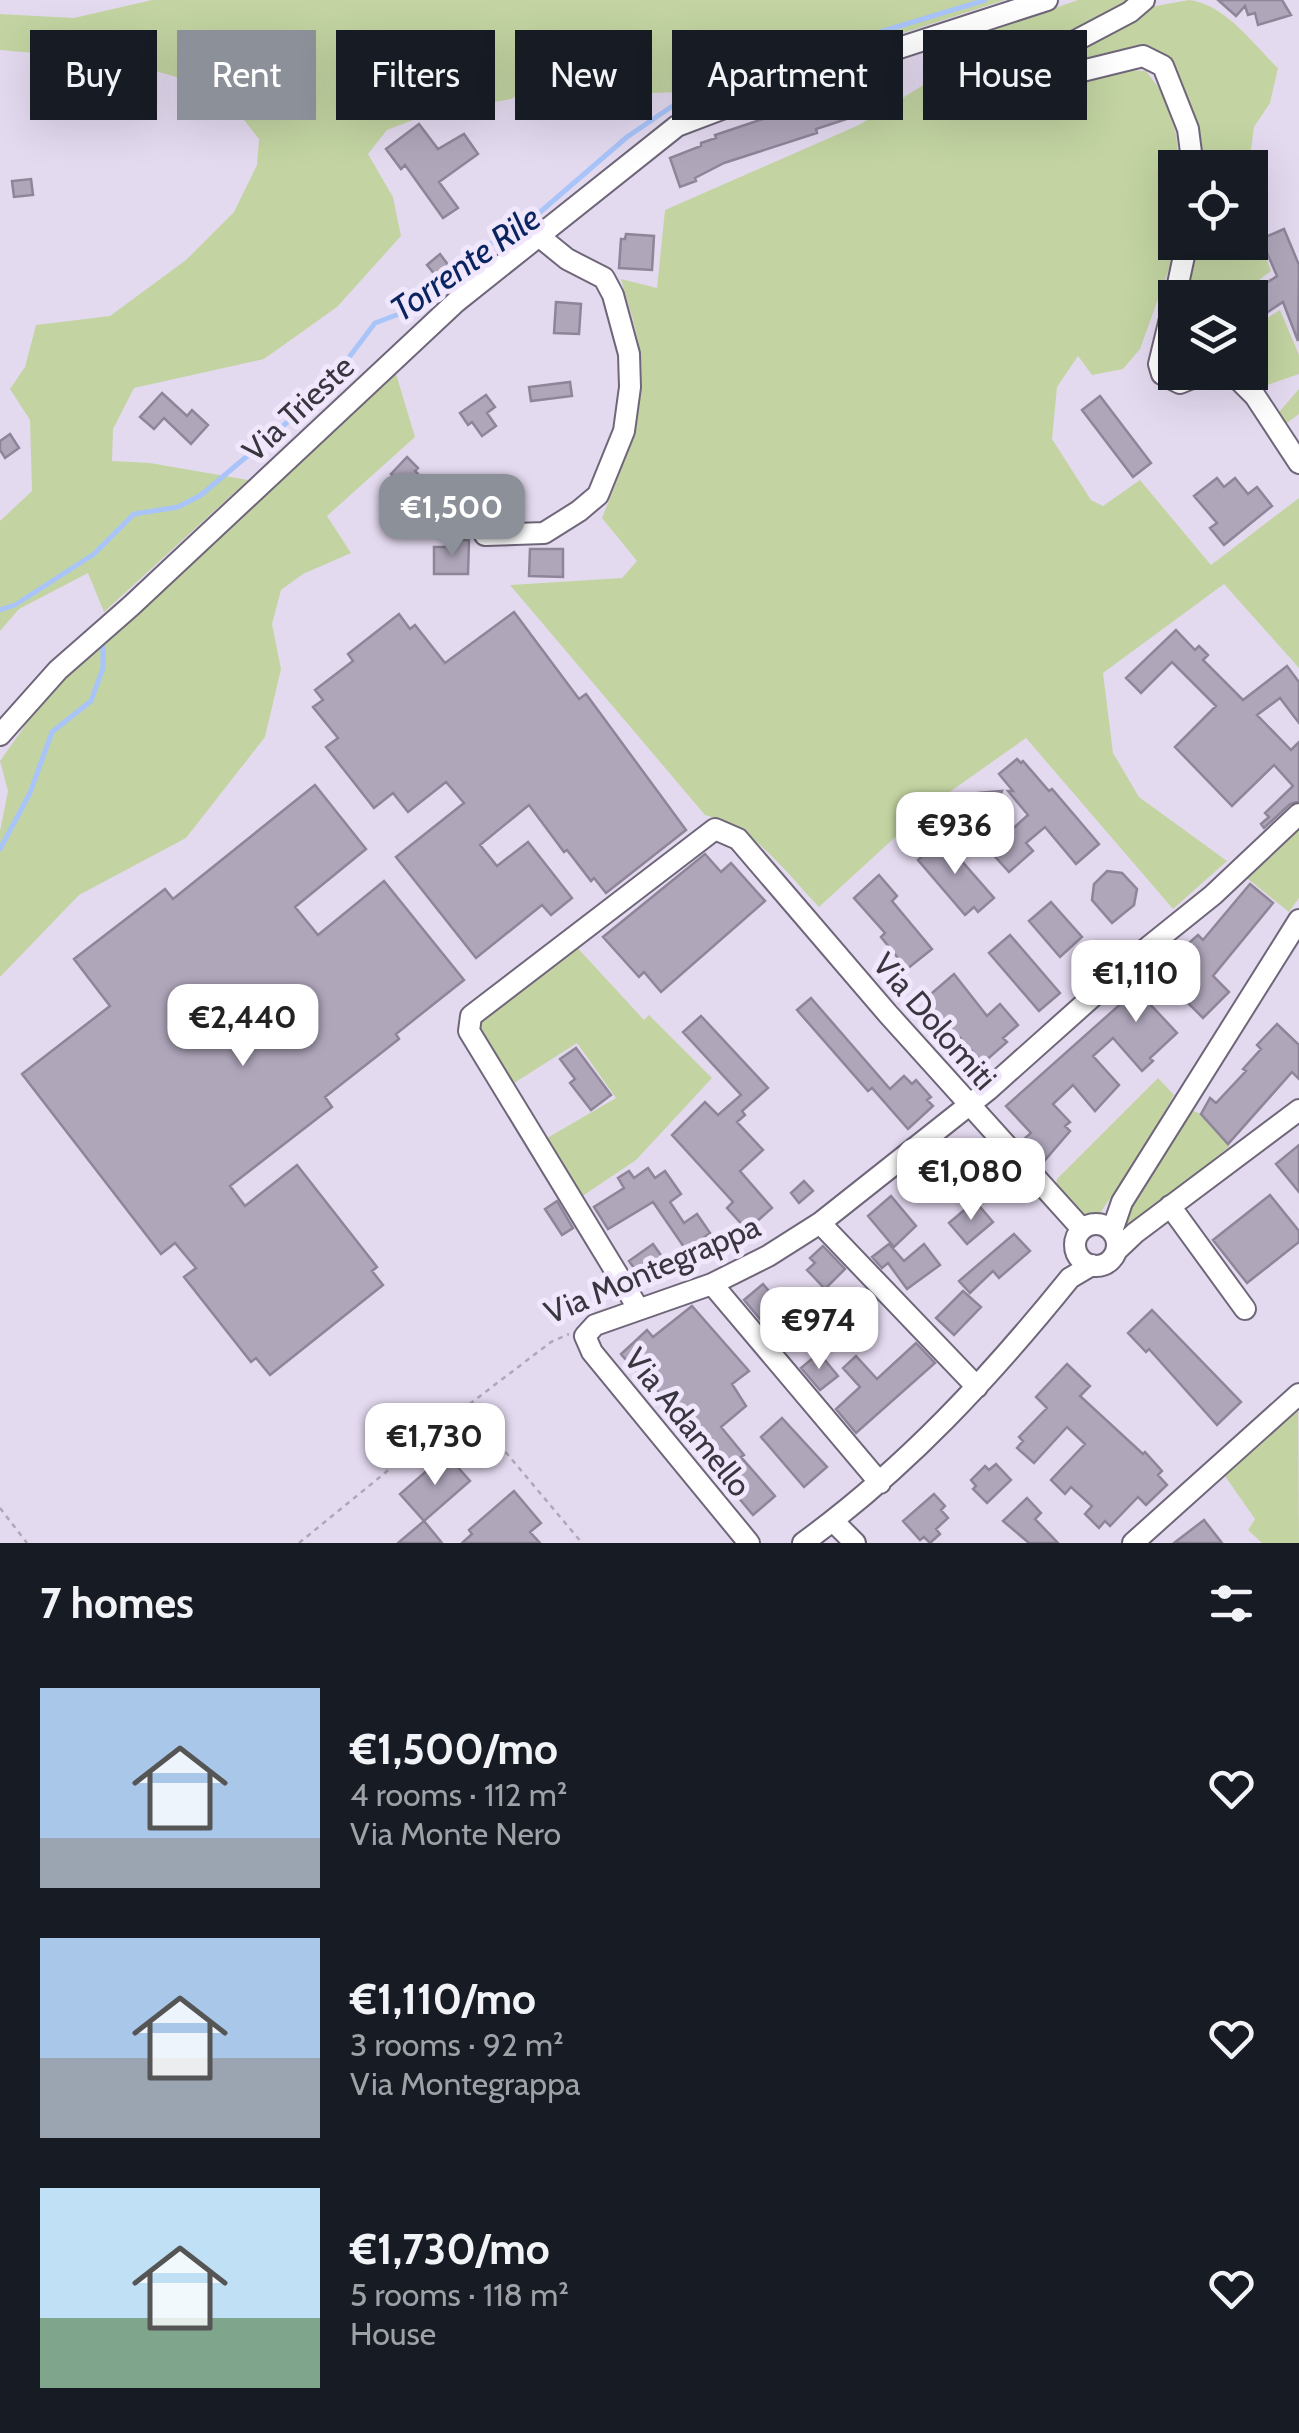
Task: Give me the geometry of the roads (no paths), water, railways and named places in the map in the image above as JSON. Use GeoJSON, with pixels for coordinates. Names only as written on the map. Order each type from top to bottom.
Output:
{"type":"FeatureCollection","features":[{"type":"Feature","properties":{"kind":"street","name":"Via Trieste"},"geometry":{"type":"LineString","coordinates":[[0,735],[58,670],[456,302],[678,126],[784,85],[1047,0]]}},
{"type":"Feature","properties":{"kind":"street"},"geometry":{"type":"LineString","coordinates":[[1144,0],[1130,12],[1058,50],[1057,60],[1074,73],[1143,56],[1162,66],[1188,128],[1191,150]]}},
{"type":"Feature","properties":{"kind":"street"},"geometry":{"type":"LineString","coordinates":[[485,535],[544,534],[579,510],[598,495],[624,430],[630,387],[629,354],[613,295],[604,278],[566,259],[540,237]]}},
{"type":"Feature","properties":{"kind":"street"},"geometry":{"type":"LineString","coordinates":[[1248,390],[1299,462]]}},
{"type":"Feature","properties":{"kind":"street","name":"Via Montegrappa"},"geometry":{"type":"LineString","coordinates":[[586,1336],[595,1325],[712,1284],[768,1256],[820,1223],[970,1105],[1146,948],[1213,896],[1299,814]]}},
{"type":"Feature","properties":{"kind":"street","name":"Via Dolomiti"},"geometry":{"type":"LineString","coordinates":[[638,1308],[469,1031],[471,1016],[715,828],[738,839],[970,1105],[1109,1234]]}},
{"type":"Feature","properties":{"kind":"street"},"geometry":{"type":"LineString","coordinates":[[1085,1260],[1108,1262],[1109,1234],[1122,1202],[1299,920]]}},
{"type":"Feature","properties":{"kind":"street"},"geometry":{"type":"LineString","coordinates":[[1085,1260],[1076,1242],[1109,1234],[1170,1206],[1299,1110]]}},
{"type":"Feature","properties":{"kind":"street"},"geometry":{"type":"LineString","coordinates":[[1170,1206],[1245,1309]]}},
{"type":"Feature","properties":{"kind":"street"},"geometry":{"type":"LineString","coordinates":[[820,1223],[977,1387]]}},
{"type":"Feature","properties":{"kind":"street"},"geometry":{"type":"LineString","coordinates":[[803,1543],[919,1448],[977,1387],[1085,1260]]}},
{"type":"Feature","properties":{"kind":"street"},"geometry":{"type":"LineString","coordinates":[[712,1284],[880,1483]]}},
{"type":"Feature","properties":{"kind":"street","name":"Via Adamello"},"geometry":{"type":"LineString","coordinates":[[586,1336],[592,1352],[749,1543]]}},
{"type":"Feature","properties":{"kind":"street"},"geometry":{"type":"LineString","coordinates":[[1133,1543],[1299,1394]]}},
{"type":"Feature","properties":{"kind":"street"},"geometry":{"type":"LineString","coordinates":[[834,1521],[855,1543]]}},
{"type":"Feature","properties":{"kind":"waterway","name":"Torrente Rile"},"geometry":{"type":"LineString","coordinates":[[0,610],[15,605],[94,554],[134,514],[178,507],[201,495],[322,393],[375,323],[399,314],[456,266],[539,213],[627,137],[671,107],[721,92],[765,67],[985,0]]}},
{"type":"Feature","properties":{"kind":"waterway"},"geometry":{"type":"LineString","coordinates":[[0,849],[30,793],[52,732],[91,701],[103,668],[103,641]]}}]}
